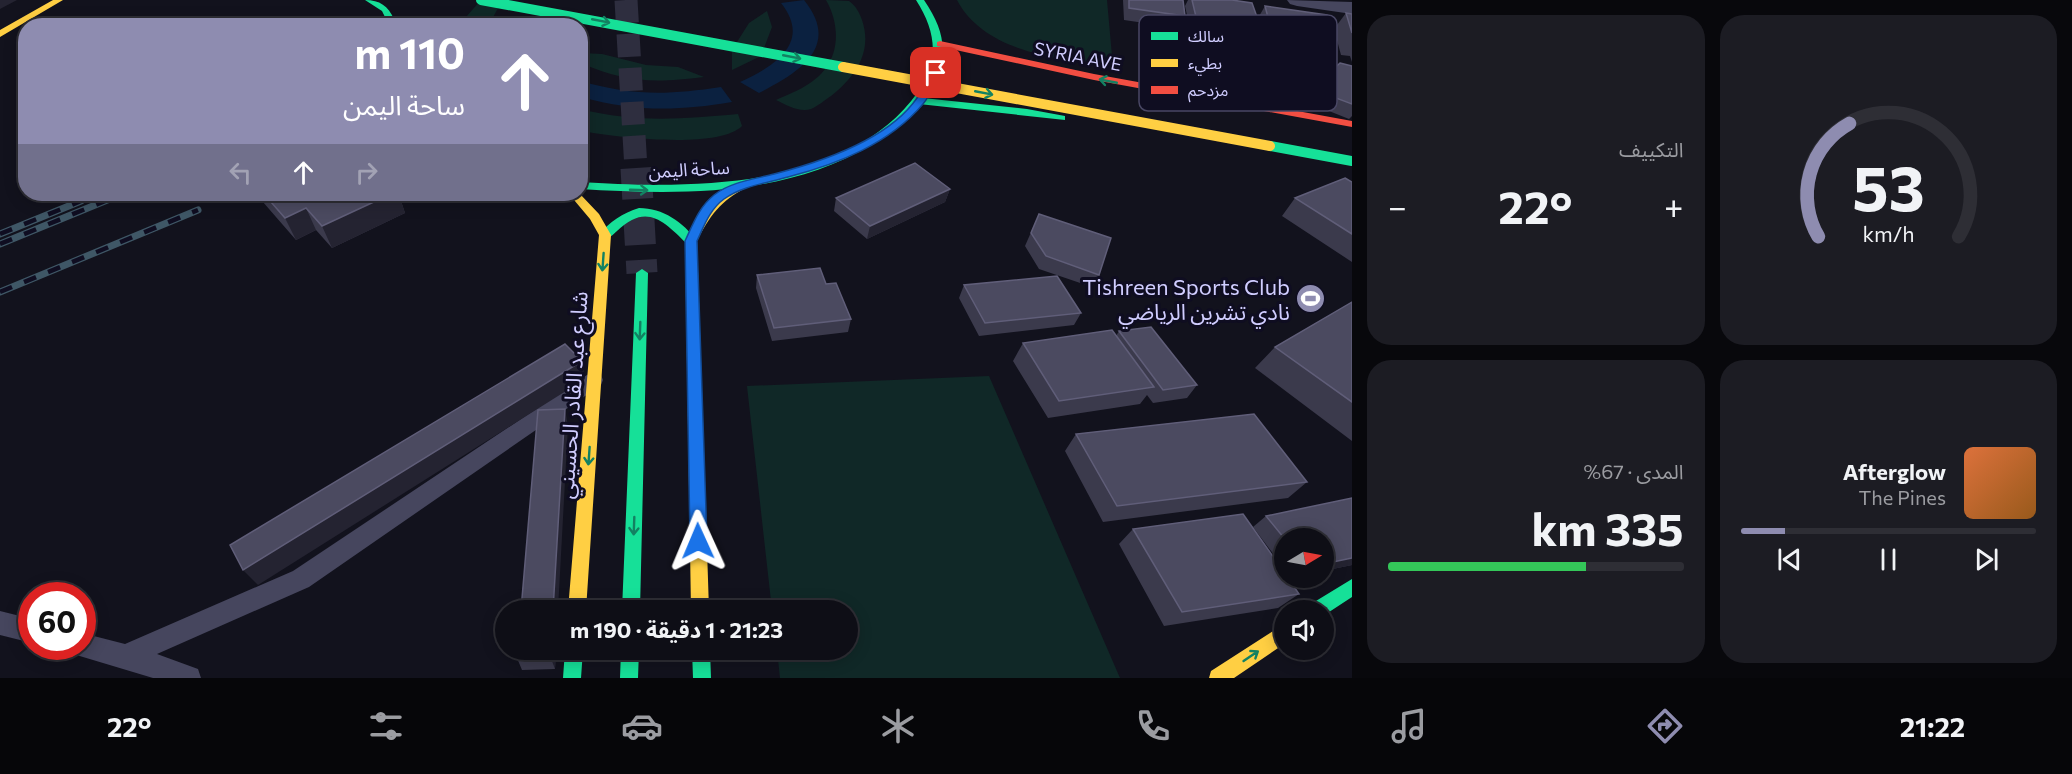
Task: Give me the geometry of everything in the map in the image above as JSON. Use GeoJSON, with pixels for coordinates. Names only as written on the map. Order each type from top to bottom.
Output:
{"type":"FeatureCollection","features":[{"type":"Feature","properties":{"kind":"main road"},"geometry":{"type":"LineString","coordinates":[[27,18],[59,0]]}},
{"type":"Feature","properties":{"kind":"main road"},"geometry":{"type":"LineString","coordinates":[[369,0],[385,9],[391,18]]}},
{"type":"Feature","properties":{"kind":"main road"},"geometry":{"type":"LineString","coordinates":[[481,0],[578,18]]}},
{"type":"Feature","properties":{"kind":"main road","name":"ساحة اليمن"},"geometry":{"type":"LineString","coordinates":[[588,186],[684,190],[755,182],[811,168],[858,149],[894,126],[920,101],[936,73],[940,44],[936,26],[920,0]]}},
{"type":"Feature","properties":{"kind":"main road"},"geometry":{"type":"LineString","coordinates":[[588,20],[1352,161]]}},
{"type":"Feature","properties":{"kind":"main road"},"geometry":{"type":"LineString","coordinates":[[0,33],[18,23]]}},
{"type":"Feature","properties":{"kind":"main road","name":"SYRIA AVE"},"geometry":{"type":"LineString","coordinates":[[940,44],[1139,86]]}},
{"type":"Feature","properties":{"kind":"main road"},"geometry":{"type":"LineString","coordinates":[[917,64],[952,70]]}},
{"type":"Feature","properties":{"kind":"main road"},"geometry":{"type":"LineString","coordinates":[[920,101],[1027,112],[1352,169]]}},
{"type":"Feature","properties":{"kind":"main road","name":"SYRIA AVE"},"geometry":{"type":"LineString","coordinates":[[1279,111],[1352,124]]}},
{"type":"Feature","properties":{"kind":"main road"},"geometry":{"type":"LineString","coordinates":[[700,600],[691,241],[704,213],[719,197],[755,182]]}},
{"type":"Feature","properties":{"kind":"main road"},"geometry":{"type":"LineString","coordinates":[[581,201],[595,216],[605,235],[620,218],[633,211],[657,212],[674,221],[691,241]]}},
{"type":"Feature","properties":{"kind":"main road","name":"شارع عبد القادر الحسيني"},"geometry":{"type":"LineString","coordinates":[[578,600],[605,235]]}},
{"type":"Feature","properties":{"kind":"main road"},"geometry":{"type":"LineString","coordinates":[[631,600],[642,273]]}},
{"type":"Feature","properties":{"kind":"main road"},"geometry":{"type":"LineString","coordinates":[[1332,600],[1352,587]]}},
{"type":"Feature","properties":{"kind":"main road"},"geometry":{"type":"LineString","coordinates":[[1218,678],[1274,640]]}},
{"type":"Feature","properties":{"kind":"main road"},"geometry":{"type":"LineString","coordinates":[[572,678],[573,660]]}},
{"type":"Feature","properties":{"kind":"main road"},"geometry":{"type":"LineString","coordinates":[[629,678],[630,660]]}},
{"type":"Feature","properties":{"kind":"main road"},"geometry":{"type":"LineString","coordinates":[[701,660],[702,678]]}},
{"type":"Feature","properties":{"kind":"street"},"geometry":{"type":"LineString","coordinates":[[1297,0],[1352,8]]}},
{"type":"Feature","properties":{"kind":"lane"},"geometry":{"type":"LineString","coordinates":[[125,656],[301,579],[594,380]]}},
{"type":"Feature","properties":{"kind":"lane"},"geometry":{"type":"LineString","coordinates":[[0,623],[18,628]]}},
{"type":"Feature","properties":{"kind":"lane"},"geometry":{"type":"LineString","coordinates":[[96,649],[189,678]]}},
{"type":"Feature","properties":{"kind":"green space"},"geometry":{"type":"Polygon","coordinates":[[[481,0],[498,8],[493,18],[466,17],[481,0]]]}},
{"type":"Feature","properties":{"kind":"green space"},"geometry":{"type":"Polygon","coordinates":[[[826,0],[849,1],[857,9],[865,32],[863,53],[860,63],[840,89],[814,108],[798,109],[776,100],[810,83],[820,75],[832,56],[836,34],[826,0]]]}},
{"type":"Feature","properties":{"kind":"green space"},"geometry":{"type":"Polygon","coordinates":[[[957,0],[1107,0],[1113,67],[1047,56],[1004,42],[986,32],[970,18],[957,0]]]}},
{"type":"Feature","properties":{"kind":"green space"},"geometry":{"type":"Polygon","coordinates":[[[767,11],[772,27],[761,56],[732,70],[732,50],[749,23],[767,11]]]}},
{"type":"Feature","properties":{"kind":"green space"},"geometry":{"type":"Polygon","coordinates":[[[588,53],[602,54],[646,65],[678,67],[704,77],[641,80],[588,66],[588,53]]]}},
{"type":"Feature","properties":{"kind":"green space"},"geometry":{"type":"Polygon","coordinates":[[[588,111],[640,118],[738,114],[742,126],[730,133],[689,140],[588,132],[588,111]]]}},
{"type":"Feature","properties":{"kind":"green space"},"geometry":{"type":"Polygon","coordinates":[[[989,376],[1120,678],[780,678],[778,660],[858,660],[858,600],[771,600],[747,386],[989,376]]]}},
{"type":"Feature","properties":{"kind":"water"},"geometry":{"type":"Polygon","coordinates":[[[804,0],[815,17],[818,32],[817,45],[810,57],[788,77],[759,93],[740,82],[765,69],[785,52],[791,42],[793,30],[790,17],[781,3],[804,0]]]}},
{"type":"Feature","properties":{"kind":"water"},"geometry":{"type":"Polygon","coordinates":[[[588,83],[650,93],[684,92],[721,87],[732,102],[693,107],[638,108],[588,99],[588,83]]]}},
{"type":"Feature","properties":{"kind":"building"},"geometry":{"type":"Polygon","coordinates":[[[1129,0],[1183,0],[1185,15],[1178,15],[1129,8],[1129,0]]]}},
{"type":"Feature","properties":{"kind":"building"},"geometry":{"type":"Polygon","coordinates":[[[1192,0],[1232,0],[1252,3],[1256,15],[1196,15],[1192,0]]]}},
{"type":"Feature","properties":{"kind":"building"},"geometry":{"type":"Polygon","coordinates":[[[1265,6],[1327,15],[1267,15],[1265,6]]]}},
{"type":"Feature","properties":{"kind":"building"},"geometry":{"type":"Polygon","coordinates":[[[1346,13],[1352,14],[1352,33],[1346,13]]]}},
{"type":"Feature","properties":{"kind":"building"},"geometry":{"type":"Polygon","coordinates":[[[1340,63],[1352,66],[1352,104],[1337,98],[1337,66],[1340,63]]]}},
{"type":"Feature","properties":{"kind":"building"},"geometry":{"type":"Polygon","coordinates":[[[915,163],[950,189],[870,226],[836,198],[915,163]]]}},
{"type":"Feature","properties":{"kind":"building"},"geometry":{"type":"Polygon","coordinates":[[[1345,178],[1352,182],[1352,234],[1295,198],[1345,178]]]}},
{"type":"Feature","properties":{"kind":"building"},"geometry":{"type":"Polygon","coordinates":[[[270,201],[376,201],[322,226],[306,208],[285,218],[270,201]]]}},
{"type":"Feature","properties":{"kind":"building"},"geometry":{"type":"Polygon","coordinates":[[[1039,214],[1111,238],[1099,275],[1046,256],[1031,233],[1039,214]]]}},
{"type":"Feature","properties":{"kind":"building"},"geometry":{"type":"Polygon","coordinates":[[[820,268],[826,284],[836,283],[851,319],[774,328],[757,275],[820,268]]]}},
{"type":"Feature","properties":{"kind":"building"},"geometry":{"type":"Polygon","coordinates":[[[1057,276],[1081,313],[985,323],[964,285],[1057,276]]]}},
{"type":"Feature","properties":{"kind":"building"},"geometry":{"type":"Polygon","coordinates":[[[1352,302],[1352,402],[1275,347],[1352,302]]]}},
{"type":"Feature","properties":{"kind":"building"},"geometry":{"type":"Polygon","coordinates":[[[1151,327],[1197,385],[1163,390],[1119,331],[1151,327]]]}},
{"type":"Feature","properties":{"kind":"building"},"geometry":{"type":"Polygon","coordinates":[[[1112,330],[1154,387],[1059,401],[1023,343],[1112,330]]]}},
{"type":"Feature","properties":{"kind":"building"},"geometry":{"type":"Polygon","coordinates":[[[565,344],[582,361],[243,570],[230,545],[565,344]]]}},
{"type":"Feature","properties":{"kind":"building"},"geometry":{"type":"Polygon","coordinates":[[[565,409],[554,600],[522,600],[538,410],[565,409]]]}},
{"type":"Feature","properties":{"kind":"building"},"geometry":{"type":"Polygon","coordinates":[[[1254,414],[1307,482],[1117,506],[1076,434],[1254,414]]]}},
{"type":"Feature","properties":{"kind":"building"},"geometry":{"type":"Polygon","coordinates":[[[1352,498],[1352,558],[1334,562],[1334,528],[1276,528],[1266,516],[1352,498]]]}},
{"type":"Feature","properties":{"kind":"building"},"geometry":{"type":"Polygon","coordinates":[[[1243,514],[1274,558],[1274,588],[1295,588],[1299,594],[1182,612],[1133,529],[1243,514]]]}},
{"type":"Feature","properties":{"kind":"tunnel"},"geometry":{"type":"LineString","coordinates":[[626,0],[636,169]]}},
{"type":"Feature","properties":{"kind":"tunnel"},"geometry":{"type":"LineString","coordinates":[[636,168],[642,273]]}},
{"type":"Feature","properties":{"kind":"railway"},"geometry":{"type":"LineString","coordinates":[[0,234],[81,201]]}},
{"type":"Feature","properties":{"kind":"railway"},"geometry":{"type":"LineString","coordinates":[[0,244],[105,201]]}},
{"type":"Feature","properties":{"kind":"railway"},"geometry":{"type":"LineString","coordinates":[[0,292],[198,210]]}},
{"type":"Feature","properties":{"kind":"traffic: fast"},"geometry":{"type":"LineString","coordinates":[[369,0],[385,9],[390,18]]}},
{"type":"Feature","properties":{"kind":"traffic: fast"},"geometry":{"type":"LineString","coordinates":[[481,0],[578,18]]}},
{"type":"Feature","properties":{"kind":"traffic: fast"},"geometry":{"type":"LineString","coordinates":[[588,186],[656,189],[736,185],[813,168],[849,153],[903,118],[934,72],[938,60],[937,36],[934,24],[920,0]]}},
{"type":"Feature","properties":{"kind":"traffic: fast"},"geometry":{"type":"LineString","coordinates":[[588,20],[843,67]]}},
{"type":"Feature","properties":{"kind":"traffic: fast"},"geometry":{"type":"LineString","coordinates":[[920,101],[1027,112],[1061,118]]}},
{"type":"Feature","properties":{"kind":"traffic: fast"},"geometry":{"type":"LineString","coordinates":[[1270,146],[1352,161]]}},
{"type":"Feature","properties":{"kind":"traffic: fast"},"geometry":{"type":"LineString","coordinates":[[605,235],[629,216],[639,212],[649,212],[669,221],[691,241]]}},
{"type":"Feature","properties":{"kind":"traffic: fast"},"geometry":{"type":"LineString","coordinates":[[631,600],[642,273]]}},
{"type":"Feature","properties":{"kind":"traffic: fast"},"geometry":{"type":"LineString","coordinates":[[1332,600],[1352,587]]}},
{"type":"Feature","properties":{"kind":"traffic: fast"},"geometry":{"type":"LineString","coordinates":[[572,678],[573,660]]}},
{"type":"Feature","properties":{"kind":"traffic: fast"},"geometry":{"type":"LineString","coordinates":[[629,678],[630,660]]}},
{"type":"Feature","properties":{"kind":"traffic: fast"},"geometry":{"type":"LineString","coordinates":[[701,660],[702,678]]}},
{"type":"Feature","properties":{"kind":"traffic: slow"},"geometry":{"type":"LineString","coordinates":[[28,18],[59,0]]}},
{"type":"Feature","properties":{"kind":"traffic: slow"},"geometry":{"type":"LineString","coordinates":[[0,34],[18,24]]}},
{"type":"Feature","properties":{"kind":"traffic: slow"},"geometry":{"type":"LineString","coordinates":[[843,67],[1270,146]]}},
{"type":"Feature","properties":{"kind":"traffic: slow"},"geometry":{"type":"LineString","coordinates":[[700,600],[691,241],[700,223],[717,201],[742,186]]}},
{"type":"Feature","properties":{"kind":"traffic: slow"},"geometry":{"type":"LineString","coordinates":[[578,600],[605,235],[595,217],[580,201]]}},
{"type":"Feature","properties":{"kind":"traffic: slow"},"geometry":{"type":"LineString","coordinates":[[1218,678],[1274,640]]}},
{"type":"Feature","properties":{"kind":"traffic: jam"},"geometry":{"type":"LineString","coordinates":[[940,44],[1139,85]]}},
{"type":"Feature","properties":{"kind":"traffic: jam"},"geometry":{"type":"LineString","coordinates":[[1281,111],[1352,124]]}},
{"type":"Feature","properties":{"kind":"place","name":"Tishreen Sports Club نادي تشرين الرياضي"},"geometry":{"type":"Point","coordinates":[1311,299]}},
{"type":"Feature","properties":{"kind":"route"},"geometry":{"type":"LineString","coordinates":[[698,541],[691,241],[704,213],[719,197],[735,188],[811,168],[858,149],[894,126],[907,114],[920,101],[936,73]]}}]}
